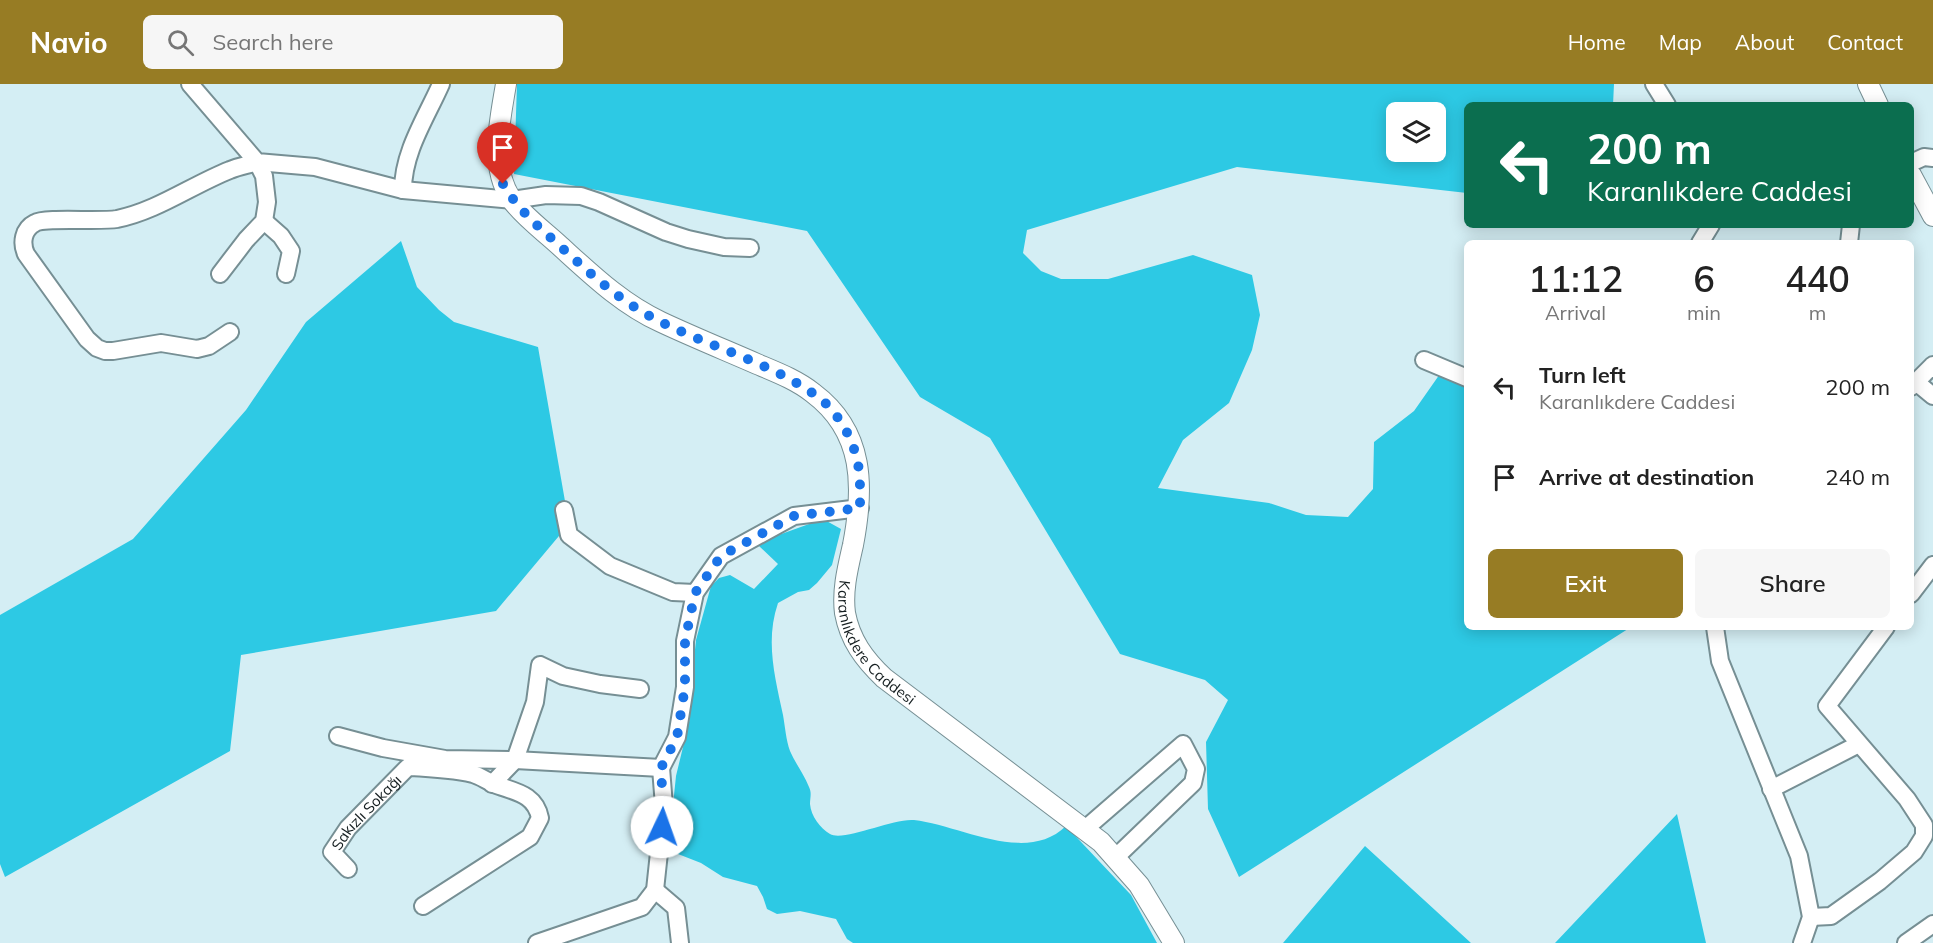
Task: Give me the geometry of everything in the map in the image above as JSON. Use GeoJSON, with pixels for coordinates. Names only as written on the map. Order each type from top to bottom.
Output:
{"type":"FeatureCollection","features":[{"type":"Feature","properties":{"kind":"main road","name":"Karanlıkdere Caddesi"},"geometry":{"type":"LineString","coordinates":[[506,84],[498,162],[503,184],[512,200],[597,279],[628,303],[660,322],[784,376],[813,393],[833,412],[845,428],[854,449],[859,470],[860,508],[844,594],[845,612],[858,649],[884,678],[1085,829],[1116,857],[1139,885],[1174,943]]}},
{"type":"Feature","properties":{"kind":"main road"},"geometry":{"type":"LineString","coordinates":[[1914,181],[1933,216]]}},
{"type":"Feature","properties":{"kind":"street"},"geometry":{"type":"LineString","coordinates":[[191,84],[257,162],[264,176],[267,202],[264,221],[220,274]]}},
{"type":"Feature","properties":{"kind":"street"},"geometry":{"type":"LineString","coordinates":[[403,190],[404,173],[409,154],[441,84]]}},
{"type":"Feature","properties":{"kind":"street"},"geometry":{"type":"LineString","coordinates":[[1654,84],[1665,102]]}},
{"type":"Feature","properties":{"kind":"street"},"geometry":{"type":"LineString","coordinates":[[1914,162],[1924,157],[1933,158]]}},
{"type":"Feature","properties":{"kind":"street"},"geometry":{"type":"LineString","coordinates":[[230,332],[202,349],[161,343],[113,351],[98,348],[87,339],[24,249],[25,232],[39,221],[105,220],[126,217],[148,209],[231,169],[257,162],[315,167],[403,190],[512,200],[546,195],[581,196],[688,239],[724,247],[750,248]]}},
{"type":"Feature","properties":{"kind":"street"},"geometry":{"type":"LineString","coordinates":[[264,221],[281,236],[291,251],[286,274]]}},
{"type":"Feature","properties":{"kind":"street"},"geometry":{"type":"LineString","coordinates":[[1424,360],[1464,377]]}},
{"type":"Feature","properties":{"kind":"street"},"geometry":{"type":"LineString","coordinates":[[1933,365],[1914,384],[1933,396]]}},
{"type":"Feature","properties":{"kind":"street"},"geometry":{"type":"LineString","coordinates":[[545,942],[642,907],[655,890],[663,806],[661,768],[677,737],[685,687],[685,641],[695,593],[721,556],[794,516],[860,508]]}},
{"type":"Feature","properties":{"kind":"street"},"geometry":{"type":"LineString","coordinates":[[564,510],[569,535],[610,566],[673,592],[695,593]]}},
{"type":"Feature","properties":{"kind":"street"},"geometry":{"type":"LineString","coordinates":[[1914,590],[1933,565]]}},
{"type":"Feature","properties":{"kind":"street"},"geometry":{"type":"LineString","coordinates":[[1715,630],[1720,662],[1799,856],[1811,917],[1802,943]]}},
{"type":"Feature","properties":{"kind":"street"},"geometry":{"type":"LineString","coordinates":[[1811,917],[1831,916],[1880,881],[1914,852],[1924,837],[1924,825],[1907,799],[1827,706],[1884,630]]}},
{"type":"Feature","properties":{"kind":"street"},"geometry":{"type":"LineString","coordinates":[[492,784],[515,760],[535,702],[540,665],[563,676],[640,689]]}},
{"type":"Feature","properties":{"kind":"street"},"geometry":{"type":"LineString","coordinates":[[338,736],[383,748],[445,759],[515,760],[661,768]]}},
{"type":"Feature","properties":{"kind":"street"},"geometry":{"type":"LineString","coordinates":[[1085,829],[1182,744],[1196,769],[1193,783],[1116,857]]}},
{"type":"Feature","properties":{"kind":"street"},"geometry":{"type":"LineString","coordinates":[[1771,789],[1859,744]]}},
{"type":"Feature","properties":{"kind":"street","name":"Sakızlı Sokağı"},"geometry":{"type":"LineString","coordinates":[[348,869],[332,852],[348,828],[408,767],[476,775],[492,784],[524,794],[538,807],[540,818],[530,837],[423,906]]}},
{"type":"Feature","properties":{"kind":"street"},"geometry":{"type":"LineString","coordinates":[[655,890],[676,908],[680,943]]}},
{"type":"Feature","properties":{"kind":"street"},"geometry":{"type":"LineString","coordinates":[[1906,943],[1933,924]]}},
{"type":"Feature","properties":{"kind":"shaded area"},"geometry":{"type":"Polygon","coordinates":[[[517,84],[1614,84],[1613,102],[1464,102],[1464,193],[1237,167],[1027,230],[1023,253],[1041,271],[1061,279],[1108,279],[1193,255],[1252,275],[1260,315],[1252,350],[1229,403],[1183,440],[1158,488],[1269,503],[1306,515],[1348,517],[1373,489],[1374,442],[1414,411],[1442,371],[1464,372],[1464,630],[1626,630],[1239,877],[1208,809],[1206,742],[1228,700],[1205,680],[1120,654],[990,438],[920,397],[807,231],[514,174],[517,84]]]}},
{"type":"Feature","properties":{"kind":"shaded area"},"geometry":{"type":"Polygon","coordinates":[[[401,241],[417,287],[454,322],[538,347],[569,524],[496,611],[241,655],[230,751],[5,877],[0,864],[0,615],[133,539],[246,410],[306,322],[401,241]]]}},
{"type":"Feature","properties":{"kind":"shaded area"},"geometry":{"type":"Polygon","coordinates":[[[823,519],[841,529],[832,565],[809,590],[798,592],[778,603],[772,631],[774,673],[789,747],[810,789],[811,808],[820,825],[830,834],[837,836],[857,833],[894,822],[914,820],[1012,843],[1032,842],[1050,837],[1066,826],[1131,895],[1157,943],[853,943],[847,939],[836,919],[800,911],[777,914],[767,909],[757,886],[723,877],[701,863],[678,854],[672,845],[670,834],[676,776],[690,718],[689,707],[696,640],[711,586],[719,578],[730,575],[754,589],[778,564],[759,546],[773,537],[823,519]]]}},
{"type":"Feature","properties":{"kind":"shaded area"},"geometry":{"type":"Polygon","coordinates":[[[1677,814],[1706,943],[1555,943],[1677,814]]]}},
{"type":"Feature","properties":{"kind":"shaded area"},"geometry":{"type":"Polygon","coordinates":[[[1365,846],[1471,943],[1283,943],[1365,846]]]}},
{"type":"Feature","properties":{"kind":"route"},"geometry":{"type":"LineString","coordinates":[[503,184],[512,200],[524,213],[621,298],[660,322],[784,376],[813,393],[833,412],[845,428],[854,449],[859,470],[860,508],[794,516],[721,556],[695,593],[685,641],[685,687],[677,737],[661,768],[662,827]]}}]}
